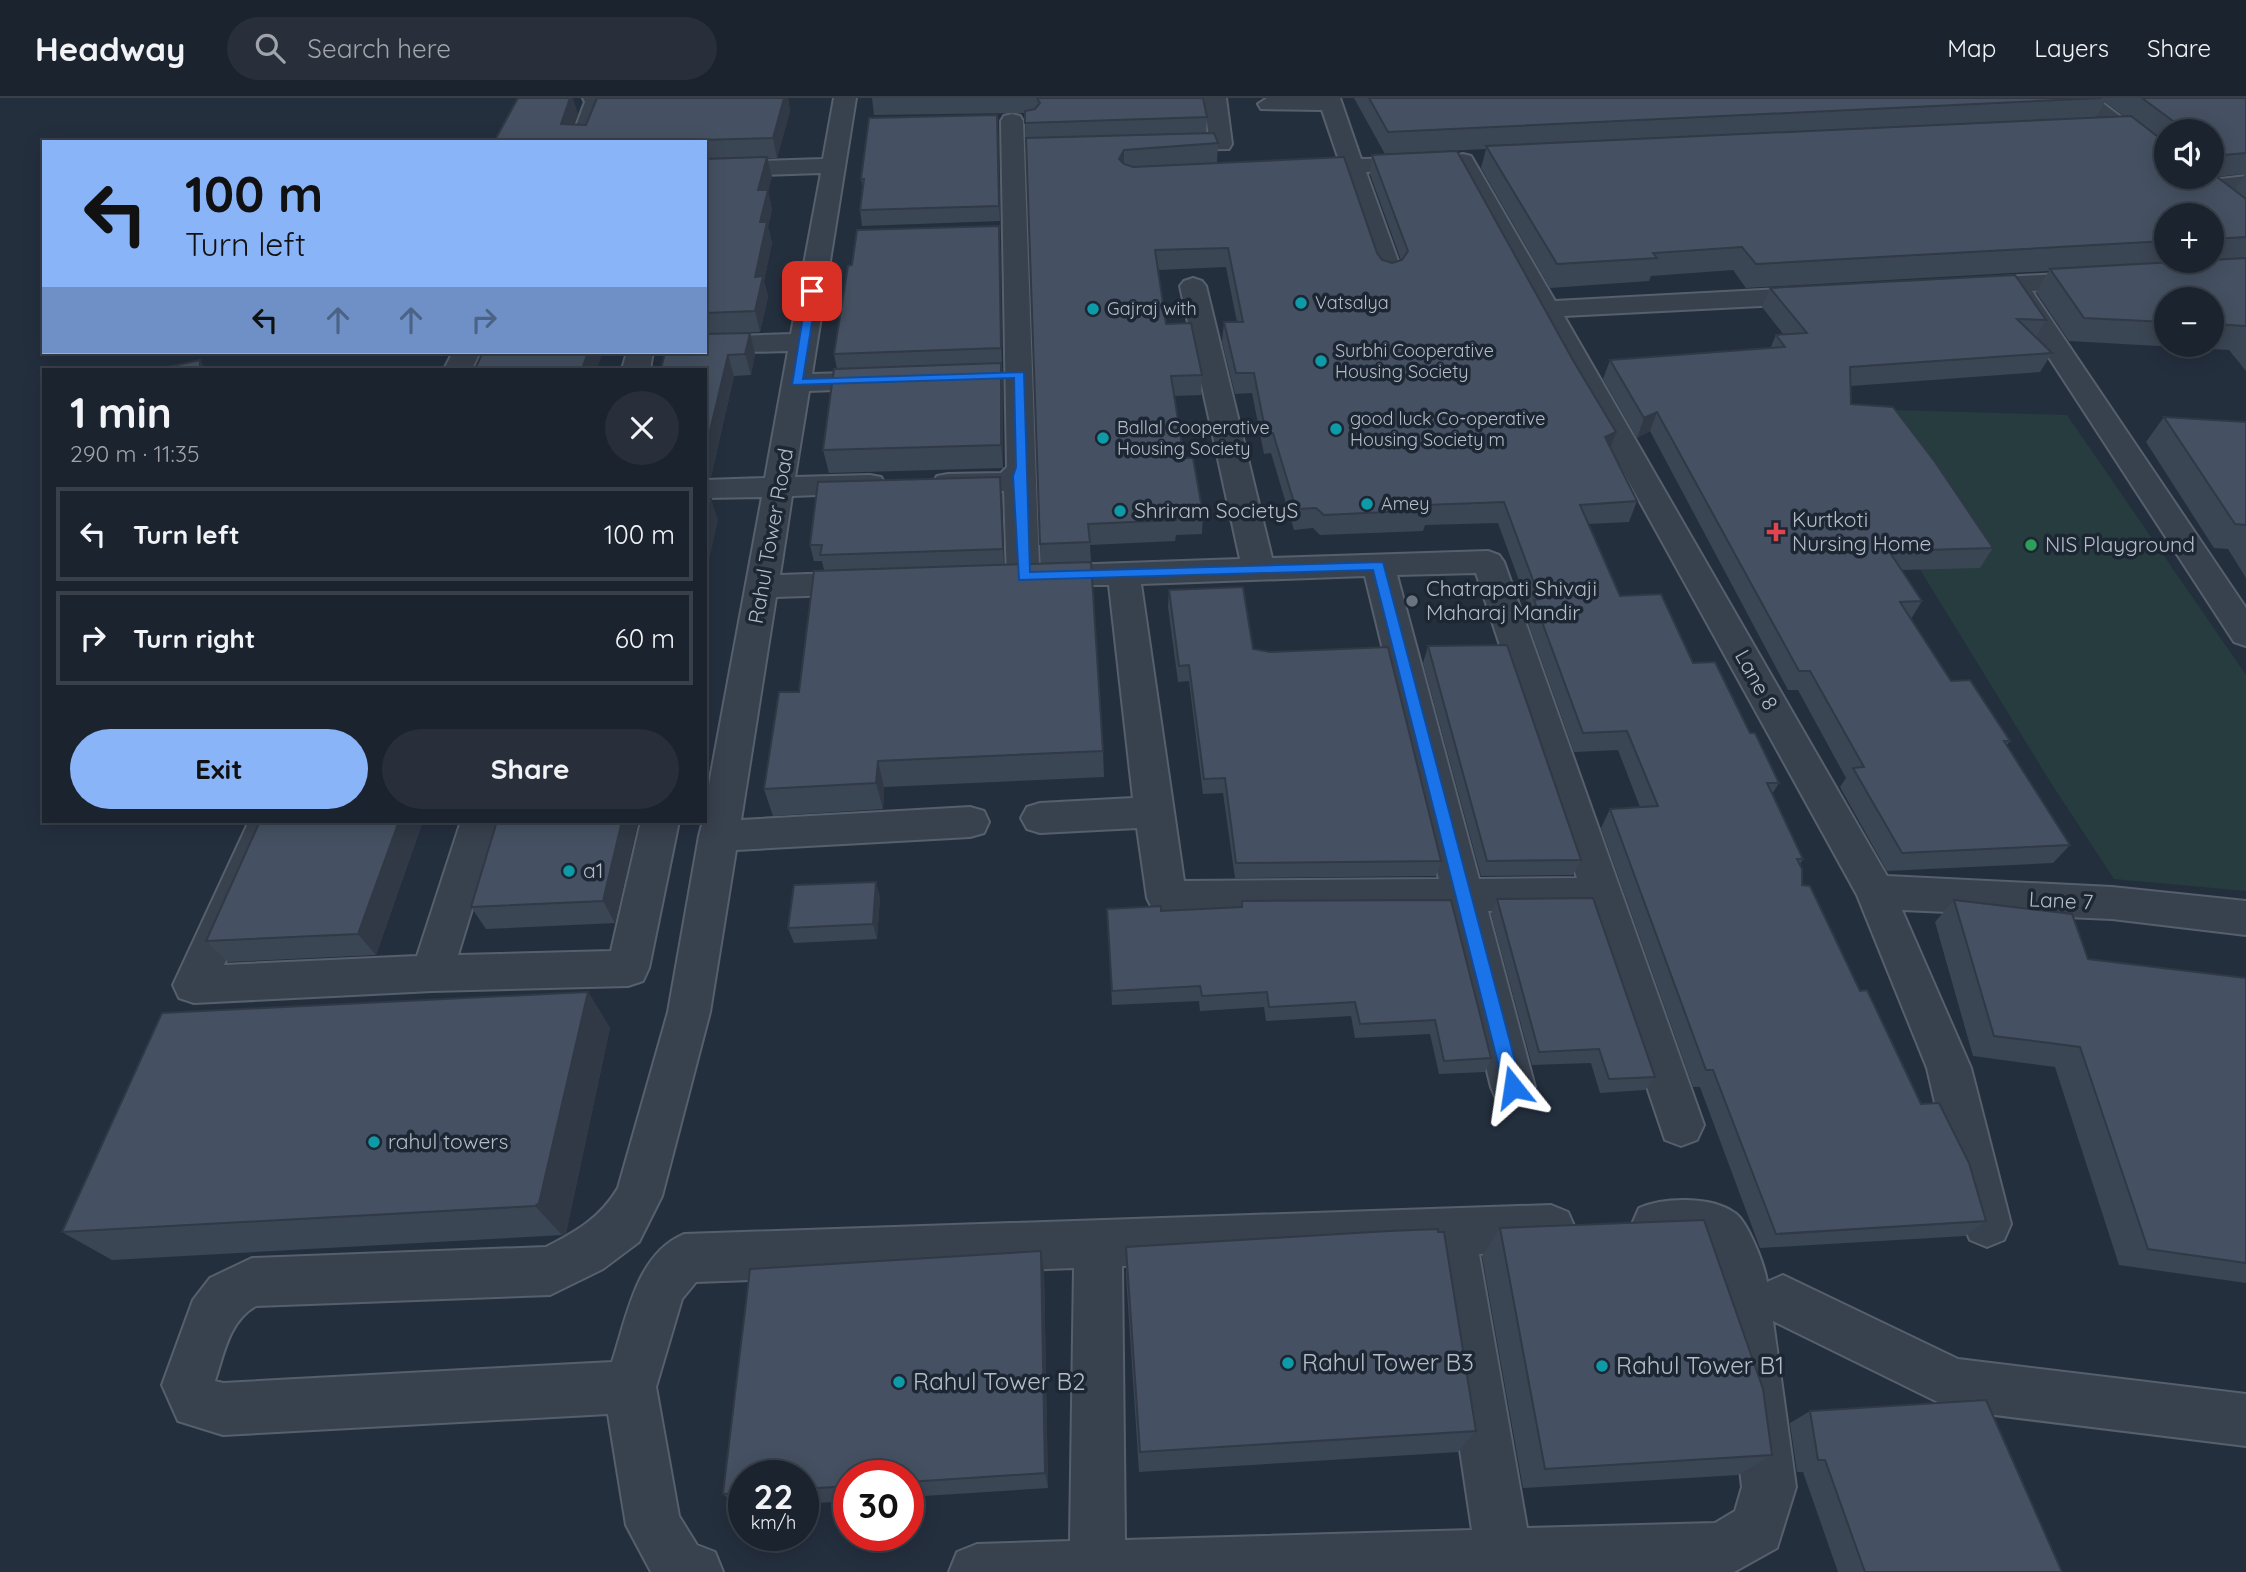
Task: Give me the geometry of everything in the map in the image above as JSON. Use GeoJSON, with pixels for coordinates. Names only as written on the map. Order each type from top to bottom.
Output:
{"type":"FeatureCollection","features":[{"type":"Feature","properties":{"kind":"street"},"geometry":{"type":"LineString","coordinates":[[582,140],[596,103],[594,98]]}},
{"type":"Feature","properties":{"kind":"street"},"geometry":{"type":"LineString","coordinates":[[1139,146],[1221,144],[1215,98]]}},
{"type":"Feature","properties":{"kind":"street"},"geometry":{"type":"LineString","coordinates":[[2082,98],[2154,152]]}},
{"type":"Feature","properties":{"kind":"street"},"geometry":{"type":"LineString","coordinates":[[1269,104],[1330,100],[1389,272]]}},
{"type":"Feature","properties":{"kind":"street","name":"Rahul Tower Road"},"geometry":{"type":"LineString","coordinates":[[629,1387],[223,1409],[196,1403],[188,1385],[211,1318],[227,1295],[252,1282],[550,1271],[586,1252],[622,1226],[639,1196],[689,1012],[718,836],[717,777],[761,587],[803,342],[835,237],[834,166],[851,116]]}},
{"type":"Feature","properties":{"kind":"street"},"geometry":{"type":"LineString","coordinates":[[1009,121],[1022,467],[1010,578],[1488,562],[1681,1125]]}},
{"type":"Feature","properties":{"kind":"street"},"geometry":{"type":"LineString","coordinates":[[2081,130],[2123,128]]}},
{"type":"Feature","properties":{"kind":"street","name":"Lane 8"},"geometry":{"type":"LineString","coordinates":[[1353,167],[1477,160],[1547,309],[1875,892],[1950,1068],[1987,1224]]}},
{"type":"Feature","properties":{"kind":"street"},"geometry":{"type":"LineString","coordinates":[[707,170],[834,166]]}},
{"type":"Feature","properties":{"kind":"street"},"geometry":{"type":"LineString","coordinates":[[1273,170],[1353,167]]}},
{"type":"Feature","properties":{"kind":"street"},"geometry":{"type":"LineString","coordinates":[[2224,183],[2246,183]]}},
{"type":"Feature","properties":{"kind":"street"},"geometry":{"type":"LineString","coordinates":[[2204,189],[2223,203]]}},
{"type":"Feature","properties":{"kind":"street"},"geometry":{"type":"LineString","coordinates":[[988,232],[1015,231]]}},
{"type":"Feature","properties":{"kind":"street"},"geometry":{"type":"LineString","coordinates":[[1946,288],[2124,278]]}},
{"type":"Feature","properties":{"kind":"street"},"geometry":{"type":"LineString","coordinates":[[2015,285],[2246,634]]}},
{"type":"Feature","properties":{"kind":"street"},"geometry":{"type":"LineString","coordinates":[[1193,286],[1258,569]]}},
{"type":"Feature","properties":{"kind":"street"},"geometry":{"type":"LineString","coordinates":[[1547,309],[1836,294]]}},
{"type":"Feature","properties":{"kind":"street"},"geometry":{"type":"LineString","coordinates":[[707,345],[803,342]]}},
{"type":"Feature","properties":{"kind":"street"},"geometry":{"type":"LineString","coordinates":[[992,376],[1020,375]]}},
{"type":"Feature","properties":{"kind":"street"},"geometry":{"type":"LineString","coordinates":[[796,383],[908,379]]}},
{"type":"Feature","properties":{"kind":"street"},"geometry":{"type":"LineString","coordinates":[[707,489],[1005,482],[1019,476]]}},
{"type":"Feature","properties":{"kind":"street"},"geometry":{"type":"LineString","coordinates":[[1378,565],[1513,1087]]}},
{"type":"Feature","properties":{"kind":"street"},"geometry":{"type":"LineString","coordinates":[[1124,574],[1167,898],[1602,894]]}},
{"type":"Feature","properties":{"kind":"street"},"geometry":{"type":"LineString","coordinates":[[761,587],[899,582]]}},
{"type":"Feature","properties":{"kind":"street"},"geometry":{"type":"LineString","coordinates":[[1478,648],[1518,647]]}},
{"type":"Feature","properties":{"kind":"street"},"geometry":{"type":"LineString","coordinates":[[1040,818],[1154,812]]}},
{"type":"Feature","properties":{"kind":"street"},"geometry":{"type":"LineString","coordinates":[[718,836],[970,822]]}},
{"type":"Feature","properties":{"kind":"street"},"geometry":{"type":"LineString","coordinates":[[267,823],[194,985],[432,972],[628,968],[660,823]]}},
{"type":"Feature","properties":{"kind":"street"},"geometry":{"type":"LineString","coordinates":[[432,972],[479,823]]}},
{"type":"Feature","properties":{"kind":"street","name":"Lane 7"},"geometry":{"type":"LineString","coordinates":[[1875,892],[2112,904],[2246,918]]}},
{"type":"Feature","properties":{"kind":"street"},"geometry":{"type":"LineString","coordinates":[[695,1572],[681,1570],[653,1525],[629,1387],[662,1286],[684,1258],[1686,1223],[1720,1230],[1741,1267],[1769,1487],[1758,1530],[1720,1550],[977,1572]]}},
{"type":"Feature","properties":{"kind":"street"},"geometry":{"type":"LineString","coordinates":[[1451,1231],[1504,1557]]}},
{"type":"Feature","properties":{"kind":"street"},"geometry":{"type":"LineString","coordinates":[[1097,1569],[1098,1242]]}},
{"type":"Feature","properties":{"kind":"street"},"geometry":{"type":"LineString","coordinates":[[1783,1300],[1954,1384],[2246,1420]]}},
{"type":"Feature","properties":{"kind":"green space","name":"NIS Playground"},"geometry":{"type":"Polygon","coordinates":[[[1821,408],[2067,415],[2246,675],[2246,891],[2114,879],[2051,783],[1821,408]]]}},
{"type":"Feature","properties":{"kind":"building"},"geometry":{"type":"Polygon","coordinates":[[[518,98],[570,98],[561,124],[586,125],[597,98],[784,98],[773,138],[495,140],[518,98]]]}},
{"type":"Feature","properties":{"kind":"building"},"geometry":{"type":"Polygon","coordinates":[[[1037,98],[1203,98],[1207,117],[1025,123],[1025,111],[1035,109],[1040,103],[1037,98]]]}},
{"type":"Feature","properties":{"kind":"building"},"geometry":{"type":"Polygon","coordinates":[[[1369,98],[2102,98],[1388,132],[1369,98]]]}},
{"type":"Feature","properties":{"kind":"building"},"geometry":{"type":"Polygon","coordinates":[[[2142,98],[2246,98],[2246,153],[2224,155],[2224,119],[2170,119],[2142,98]]]}},
{"type":"Feature","properties":{"kind":"building"},"geometry":{"type":"Polygon","coordinates":[[[997,115],[999,206],[860,210],[869,118],[997,115]]]}},
{"type":"Feature","properties":{"kind":"building"},"geometry":{"type":"Polygon","coordinates":[[[2131,116],[2154,134],[2154,189],[2224,189],[2224,182],[2246,199],[2246,237],[2224,238],[2224,203],[2154,203],[2154,242],[1756,264],[1742,247],[1653,253],[1657,258],[1557,264],[1486,146],[2131,116]]]}},
{"type":"Feature","properties":{"kind":"building"},"geometry":{"type":"Polygon","coordinates":[[[1214,133],[1218,143],[1124,150],[1119,159],[1133,167],[1344,157],[1377,253],[1382,260],[1392,263],[1402,260],[1408,251],[1372,155],[1457,151],[1616,432],[1605,437],[1637,501],[1580,505],[1620,596],[1661,594],[1693,663],[1715,662],[1750,733],[1755,733],[1779,783],[1767,783],[1803,859],[1797,859],[1802,869],[1802,885],[1810,886],[1860,991],[1867,990],[1921,1104],[1939,1103],[1969,1163],[1986,1221],[1776,1234],[1713,1070],[1706,1070],[1610,809],[1658,806],[1627,731],[1583,733],[1534,600],[1540,599],[1504,502],[1426,505],[1428,510],[1324,515],[1316,508],[1296,509],[1273,433],[1266,434],[1254,373],[1236,373],[1224,322],[1243,322],[1228,248],[1155,250],[1166,324],[1191,323],[1202,375],[1171,376],[1184,458],[1193,458],[1203,514],[1175,515],[1176,520],[1088,524],[1090,542],[1040,544],[1026,138],[1214,133]]]}},
{"type":"Feature","properties":{"kind":"building"},"geometry":{"type":"Polygon","coordinates":[[[767,157],[758,190],[768,190],[760,222],[767,222],[755,277],[763,276],[755,311],[707,313],[707,159],[767,157]]]}},
{"type":"Feature","properties":{"kind":"building"},"geometry":{"type":"Polygon","coordinates":[[[999,226],[1001,348],[834,354],[848,266],[852,265],[857,230],[999,226]]]}},
{"type":"Feature","properties":{"kind":"building"},"geometry":{"type":"Polygon","coordinates":[[[2246,258],[2246,326],[2224,325],[2224,287],[2154,287],[2154,321],[2084,318],[2050,269],[2154,263],[2154,273],[2224,273],[2224,259],[2246,258]]]}},
{"type":"Feature","properties":{"kind":"building"},"geometry":{"type":"Polygon","coordinates":[[[2015,275],[2046,320],[2017,319],[2052,353],[1850,367],[1851,404],[1893,407],[1935,462],[1993,548],[1889,551],[1922,601],[1900,602],[1951,681],[1970,680],[2010,741],[2004,741],[2070,845],[1902,853],[1853,768],[1864,767],[1810,671],[1799,671],[1657,412],[1644,418],[1610,360],[1785,347],[1776,335],[1807,333],[1770,288],[2015,275]]]}},
{"type":"Feature","properties":{"kind":"building"},"geometry":{"type":"Polygon","coordinates":[[[750,333],[745,354],[728,355],[707,444],[707,368],[661,368],[665,354],[707,354],[707,334],[750,333]]]}},
{"type":"Feature","properties":{"kind":"building"},"geometry":{"type":"Polygon","coordinates":[[[482,354],[587,354],[582,368],[475,368],[482,354]]]}},
{"type":"Feature","properties":{"kind":"building"},"geometry":{"type":"Polygon","coordinates":[[[200,360],[200,368],[164,368],[200,360]]]}},
{"type":"Feature","properties":{"kind":"building"},"geometry":{"type":"Polygon","coordinates":[[[1001,363],[1001,445],[823,450],[834,369],[1001,363]]]}},
{"type":"Feature","properties":{"kind":"building"},"geometry":{"type":"Polygon","coordinates":[[[2164,417],[2246,422],[2246,525],[2235,524],[2164,417]]]}},
{"type":"Feature","properties":{"kind":"building"},"geometry":{"type":"Polygon","coordinates":[[[1000,477],[1003,549],[820,555],[822,545],[810,545],[818,482],[1000,477]]]}},
{"type":"Feature","properties":{"kind":"building"},"geometry":{"type":"Polygon","coordinates":[[[707,499],[711,499],[707,517],[707,499]]]}},
{"type":"Feature","properties":{"kind":"building"},"geometry":{"type":"Polygon","coordinates":[[[1091,562],[1103,751],[878,761],[876,783],[764,789],[779,692],[799,692],[814,571],[1091,562]]]}},
{"type":"Feature","properties":{"kind":"building"},"geometry":{"type":"Polygon","coordinates":[[[1243,587],[1253,649],[1270,652],[1388,647],[1441,861],[1236,863],[1225,778],[1204,779],[1189,665],[1179,666],[1169,590],[1243,587]]]}},
{"type":"Feature","properties":{"kind":"building"},"geometry":{"type":"Polygon","coordinates":[[[1507,645],[1581,860],[1487,861],[1428,646],[1507,645]]]}},
{"type":"Feature","properties":{"kind":"building"},"geometry":{"type":"Polygon","coordinates":[[[259,823],[398,823],[358,934],[206,941],[259,823]]]}},
{"type":"Feature","properties":{"kind":"building","name":"a1"},"geometry":{"type":"Polygon","coordinates":[[[496,823],[622,823],[603,901],[471,907],[496,823]]]}},
{"type":"Feature","properties":{"kind":"building"},"geometry":{"type":"Polygon","coordinates":[[[876,882],[873,924],[788,928],[794,885],[876,882]]]}},
{"type":"Feature","properties":{"kind":"building"},"geometry":{"type":"Polygon","coordinates":[[[1593,898],[1655,1077],[1609,1079],[1599,1049],[1539,1052],[1497,899],[1593,898]]]}},
{"type":"Feature","properties":{"kind":"building"},"geometry":{"type":"Polygon","coordinates":[[[1451,900],[1491,1058],[1444,1061],[1435,1020],[1360,1024],[1355,1002],[1269,1007],[1267,992],[1202,996],[1200,986],[1112,991],[1107,909],[1161,906],[1161,911],[1242,907],[1242,901],[1451,900]]]}},
{"type":"Feature","properties":{"kind":"building"},"geometry":{"type":"Polygon","coordinates":[[[1954,900],[2072,914],[2088,959],[2246,978],[2246,1263],[2148,1249],[2080,1047],[1994,1036],[1954,900]]]}},
{"type":"Feature","properties":{"kind":"building","name":"rahul towers"},"geometry":{"type":"Polygon","coordinates":[[[588,992],[539,1203],[535,1206],[62,1232],[162,1013],[588,992]]]}},
{"type":"Feature","properties":{"kind":"building","name":"Rahul Tower B1"},"geometry":{"type":"Polygon","coordinates":[[[1704,1220],[1763,1389],[1772,1455],[1545,1469],[1500,1228],[1704,1220]]]}},
{"type":"Feature","properties":{"kind":"building","name":"Rahul Tower B3"},"geometry":{"type":"Polygon","coordinates":[[[1438,1229],[1438,1232],[1444,1232],[1476,1431],[1140,1452],[1126,1247],[1438,1229]]]}},
{"type":"Feature","properties":{"kind":"building","name":"Rahul Tower B2"},"geometry":{"type":"Polygon","coordinates":[[[1041,1251],[1045,1473],[924,1481],[924,1460],[833,1460],[833,1487],[819,1488],[819,1460],[728,1460],[728,1494],[723,1494],[750,1269],[1041,1251]]]}},
{"type":"Feature","properties":{"kind":"building"},"geometry":{"type":"Polygon","coordinates":[[[1986,1400],[2062,1572],[1865,1572],[1825,1460],[1818,1460],[1810,1411],[1986,1400]]]}},
{"type":"Feature","properties":{"kind":"place","name":"Vatsalya"},"geometry":{"type":"Point","coordinates":[1301,303]}},
{"type":"Feature","properties":{"kind":"place","name":"Gajraj with"},"geometry":{"type":"Point","coordinates":[1093,309]}},
{"type":"Feature","properties":{"kind":"place","name":"Surbhi Cooperative Housing Society"},"geometry":{"type":"Point","coordinates":[1321,361]}},
{"type":"Feature","properties":{"kind":"place","name":"good luck Co-operative Housing Society m"},"geometry":{"type":"Point","coordinates":[1336,429]}},
{"type":"Feature","properties":{"kind":"place","name":"Ballal Cooperative Housing Society"},"geometry":{"type":"Point","coordinates":[1103,438]}},
{"type":"Feature","properties":{"kind":"place","name":"Amey"},"geometry":{"type":"Point","coordinates":[1367,504]}},
{"type":"Feature","properties":{"kind":"place","name":"Shriram SocietyS"},"geometry":{"type":"Point","coordinates":[1120,511]}},
{"type":"Feature","properties":{"kind":"place","name":"Kurtkoti Nursing Home"},"geometry":{"type":"Point","coordinates":[1776,532]}},
{"type":"Feature","properties":{"kind":"place","name":"NIS Playground"},"geometry":{"type":"Point","coordinates":[2031,545]}},
{"type":"Feature","properties":{"kind":"place","name":"Chatrapati Shivaji Maharaj Mandir"},"geometry":{"type":"Point","coordinates":[1412,601]}},
{"type":"Feature","properties":{"kind":"place","name":"a1"},"geometry":{"type":"Point","coordinates":[569,871]}},
{"type":"Feature","properties":{"kind":"place","name":"rahul towers"},"geometry":{"type":"Point","coordinates":[374,1142]}},
{"type":"Feature","properties":{"kind":"place","name":"Rahul Tower B3"},"geometry":{"type":"Point","coordinates":[1288,1363]}},
{"type":"Feature","properties":{"kind":"place","name":"Rahul Tower B1"},"geometry":{"type":"Point","coordinates":[1602,1366]}},
{"type":"Feature","properties":{"kind":"place","name":"Rahul Tower B2"},"geometry":{"type":"Point","coordinates":[899,1382]}},
{"type":"Feature","properties":{"kind":"route"},"geometry":{"type":"LineString","coordinates":[[812,291],[796,383],[1020,375],[1022,467],[1019,476],[1023,577],[1378,565],[1513,1087]]}}]}
